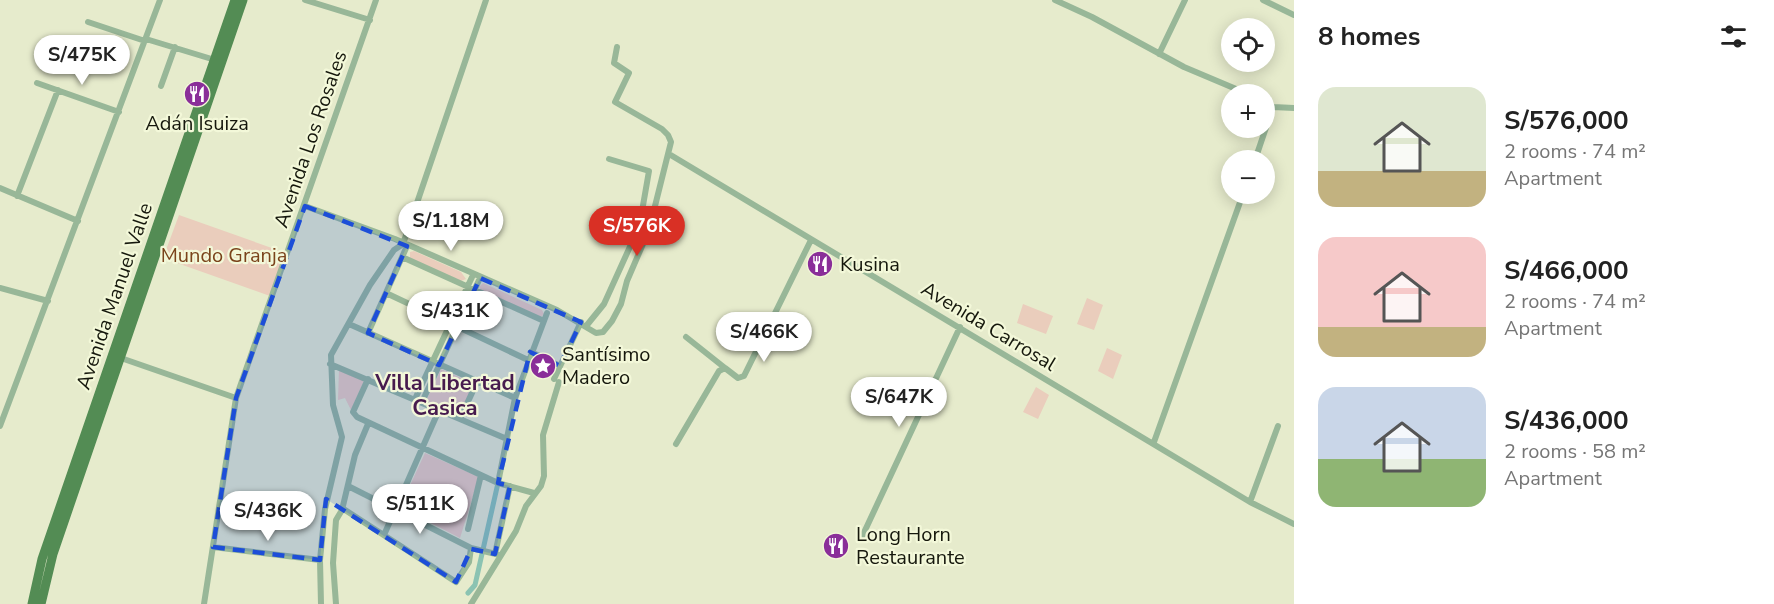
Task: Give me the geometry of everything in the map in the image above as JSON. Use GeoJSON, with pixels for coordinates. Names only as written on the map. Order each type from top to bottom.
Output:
{"type":"FeatureCollection","features":[{"type":"Feature","properties":{"kind":"main road","name":"Avenida Manuel Valle"},"geometry":{"type":"LineString","coordinates":[[41,604],[53,554],[235,0]]}},
{"type":"Feature","properties":{"kind":"main road","name":"Avenida Manuel Valle"},"geometry":{"type":"LineString","coordinates":[[32,604],[42,559],[117,356],[243,0]]}},
{"type":"Feature","properties":{"kind":"street"},"geometry":{"type":"LineString","coordinates":[[0,426],[160,0]]}},
{"type":"Feature","properties":{"kind":"street"},"geometry":{"type":"LineString","coordinates":[[305,0],[370,20]]}},
{"type":"Feature","properties":{"kind":"street","name":"Avenida Los Rosales"},"geometry":{"type":"LineString","coordinates":[[204,604],[236,398],[376,0]]}},
{"type":"Feature","properties":{"kind":"street"},"geometry":{"type":"LineString","coordinates":[[368,333],[402,257],[486,0]]}},
{"type":"Feature","properties":{"kind":"street"},"geometry":{"type":"LineString","coordinates":[[1055,0],[1159,54],[1226,84]]}},
{"type":"Feature","properties":{"kind":"street"},"geometry":{"type":"LineString","coordinates":[[1159,54],[1185,0]]}},
{"type":"Feature","properties":{"kind":"street"},"geometry":{"type":"LineString","coordinates":[[1263,0],[1294,15]]}},
{"type":"Feature","properties":{"kind":"street"},"geometry":{"type":"LineString","coordinates":[[88,22],[214,60]]}},
{"type":"Feature","properties":{"kind":"street"},"geometry":{"type":"LineString","coordinates":[[161,86],[175,47]]}},
{"type":"Feature","properties":{"kind":"street"},"geometry":{"type":"LineString","coordinates":[[305,206],[405,245],[584,324],[596,333],[603,332],[621,304],[627,281],[650,230],[669,154],[668,135],[615,102],[629,73],[614,63],[617,47]]}},
{"type":"Feature","properties":{"kind":"street"},"geometry":{"type":"LineString","coordinates":[[37,83],[119,112]]}},
{"type":"Feature","properties":{"kind":"street"},"geometry":{"type":"LineString","coordinates":[[17,196],[58,90]]}},
{"type":"Feature","properties":{"kind":"street"},"geometry":{"type":"LineString","coordinates":[[1275,107],[1294,108]]}},
{"type":"Feature","properties":{"kind":"street","name":"Avenida Carrosal"},"geometry":{"type":"LineString","coordinates":[[669,154],[1154,442],[1250,502],[1294,524]]}},
{"type":"Feature","properties":{"kind":"street"},"geometry":{"type":"LineString","coordinates":[[471,604],[497,555],[516,531],[526,506],[541,486],[544,476],[543,435],[560,366],[584,324],[604,304],[633,240],[640,217],[648,171],[609,159]]}},
{"type":"Feature","properties":{"kind":"street"},"geometry":{"type":"LineString","coordinates":[[0,188],[78,221]]}},
{"type":"Feature","properties":{"kind":"street"},"geometry":{"type":"LineString","coordinates":[[1154,442],[1239,204]]}},
{"type":"Feature","properties":{"kind":"street"},"geometry":{"type":"LineString","coordinates":[[686,337],[738,378],[744,376],[811,240]]}},
{"type":"Feature","properties":{"kind":"street"},"geometry":{"type":"LineString","coordinates":[[321,604],[320,560],[325,509],[342,437],[333,405],[330,364],[335,344],[349,324],[370,285],[394,250],[405,245]]}},
{"type":"Feature","properties":{"kind":"street"},"geometry":{"type":"LineString","coordinates":[[402,257],[544,321]]}},
{"type":"Feature","properties":{"kind":"street"},"geometry":{"type":"LineString","coordinates":[[422,402],[457,326],[473,275]]}},
{"type":"Feature","properties":{"kind":"street"},"geometry":{"type":"LineString","coordinates":[[415,399],[450,323],[471,287],[480,278]]}},
{"type":"Feature","properties":{"kind":"street"},"geometry":{"type":"LineString","coordinates":[[0,288],[48,301]]}},
{"type":"Feature","properties":{"kind":"street"},"geometry":{"type":"LineString","coordinates":[[386,293],[528,360]]}},
{"type":"Feature","properties":{"kind":"street"},"geometry":{"type":"LineString","coordinates":[[498,483],[515,398],[547,313]]}},
{"type":"Feature","properties":{"kind":"street"},"geometry":{"type":"LineString","coordinates":[[349,324],[515,398]]}},
{"type":"Feature","properties":{"kind":"street"},"geometry":{"type":"LineString","coordinates":[[861,538],[960,327]]}},
{"type":"Feature","properties":{"kind":"street"},"geometry":{"type":"LineString","coordinates":[[531,352],[560,366]]}},
{"type":"Feature","properties":{"kind":"street"},"geometry":{"type":"LineString","coordinates":[[117,356],[236,398]]}},
{"type":"Feature","properties":{"kind":"street"},"geometry":{"type":"LineString","coordinates":[[330,364],[507,439]]}},
{"type":"Feature","properties":{"kind":"street"},"geometry":{"type":"LineString","coordinates":[[676,444],[719,371],[724,368]]}},
{"type":"Feature","properties":{"kind":"street"},"geometry":{"type":"LineString","coordinates":[[368,379],[353,412],[368,424],[498,483],[534,493]]}},
{"type":"Feature","properties":{"kind":"street"},"geometry":{"type":"LineString","coordinates":[[460,419],[477,382]]}},
{"type":"Feature","properties":{"kind":"street"},"geometry":{"type":"LineString","coordinates":[[384,535],[439,410]]}},
{"type":"Feature","properties":{"kind":"street"},"geometry":{"type":"LineString","coordinates":[[336,604],[333,563],[336,520],[342,508],[355,456],[368,424]]}},
{"type":"Feature","properties":{"kind":"street"},"geometry":{"type":"LineString","coordinates":[[1250,502],[1278,426]]}},
{"type":"Feature","properties":{"kind":"street"},"geometry":{"type":"LineString","coordinates":[[468,529],[481,475]]}},
{"type":"Feature","properties":{"kind":"street"},"geometry":{"type":"LineString","coordinates":[[348,486],[471,548],[497,555]]}},
{"type":"Feature","properties":{"kind":"street"},"geometry":{"type":"LineString","coordinates":[[497,555],[510,486]]}},
{"type":"Feature","properties":{"kind":"street"},"geometry":{"type":"LineString","coordinates":[[342,508],[456,582],[469,562],[471,548]]}},
{"type":"Feature","properties":{"kind":"street"},"geometry":{"type":"LineString","coordinates":[[213,547],[320,560]]}},
{"type":"Feature","properties":{"kind":"highlighted area"},"geometry":{"type":"Polygon","coordinates":[[[305,206],[407,246],[368,333],[439,365],[480,278],[581,322],[560,366],[530,352],[498,483],[510,486],[495,554],[471,549],[456,582],[326,499],[320,560],[213,547],[236,398],[305,206]]]}},
{"type":"Feature","properties":{"kind":"green space","name":"Mundo Granja"},"geometry":{"type":"Polygon","coordinates":[[[179,215],[286,253],[270,296],[163,258],[179,215]]]}},
{"type":"Feature","properties":{"kind":"green space"},"geometry":{"type":"Polygon","coordinates":[[[414,251],[461,272],[466,279],[461,281],[410,258],[410,252],[414,251]]]}},
{"type":"Feature","properties":{"kind":"green space"},"geometry":{"type":"Polygon","coordinates":[[[483,283],[542,310],[544,314],[541,317],[481,290],[479,287],[483,283]]]}},
{"type":"Feature","properties":{"kind":"green space"},"geometry":{"type":"Polygon","coordinates":[[[1087,298],[1103,305],[1094,330],[1077,324],[1087,298]]]}},
{"type":"Feature","properties":{"kind":"green space"},"geometry":{"type":"Polygon","coordinates":[[[1023,304],[1053,316],[1046,334],[1017,323],[1023,304]]]}},
{"type":"Feature","properties":{"kind":"green space"},"geometry":{"type":"Polygon","coordinates":[[[1107,348],[1122,355],[1113,379],[1098,371],[1107,348]]]}},
{"type":"Feature","properties":{"kind":"green space"},"geometry":{"type":"Polygon","coordinates":[[[441,369],[475,384],[460,416],[426,401],[441,369]]]}},
{"type":"Feature","properties":{"kind":"green space"},"geometry":{"type":"Polygon","coordinates":[[[339,370],[364,381],[351,410],[345,398],[338,400],[339,370]]]}},
{"type":"Feature","properties":{"kind":"green space"},"geometry":{"type":"Polygon","coordinates":[[[1036,387],[1049,395],[1038,419],[1023,412],[1036,387]]]}},
{"type":"Feature","properties":{"kind":"green space"},"geometry":{"type":"Polygon","coordinates":[[[425,453],[479,477],[460,538],[400,507],[425,453]]]}},
{"type":"Feature","properties":{"kind":"waterway"},"geometry":{"type":"LineString","coordinates":[[468,593],[475,585],[498,483]]}},
{"type":"Feature","properties":{"kind":"place","name":"Adán Isuiza"},"geometry":{"type":"Point","coordinates":[197,94]}},
{"type":"Feature","properties":{"kind":"place","name":"Kusina"},"geometry":{"type":"Point","coordinates":[820,264]}},
{"type":"Feature","properties":{"kind":"place","name":"Santísimo Madero"},"geometry":{"type":"Point","coordinates":[543,366]}},
{"type":"Feature","properties":{"kind":"place","name":"Long Horn Restaurante"},"geometry":{"type":"Point","coordinates":[836,546]}},
{"type":"Feature","properties":{"kind":"district","name":"Villa Libertad Casica"},"geometry":{"type":"Point","coordinates":[445,394]}}]}
